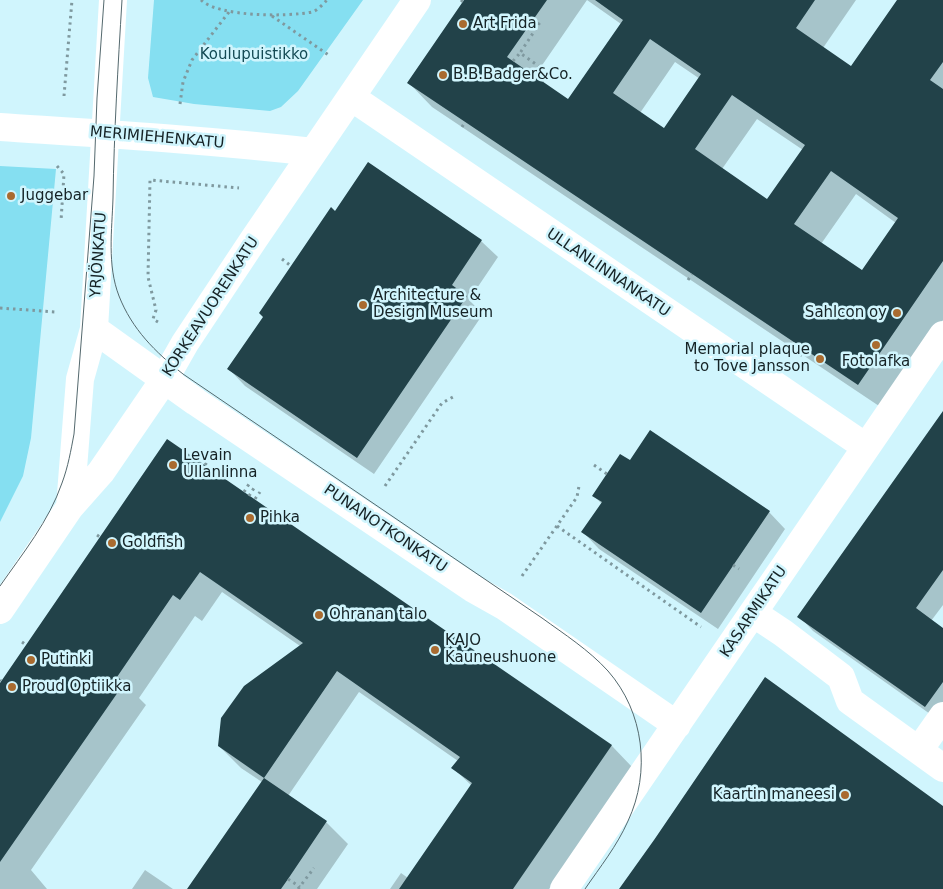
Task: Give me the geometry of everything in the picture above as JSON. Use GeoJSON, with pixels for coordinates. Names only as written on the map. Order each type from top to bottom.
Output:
{"type":"FeatureCollection","features":[{"type":"Feature","properties":{"kind":"street","name":"YRJÖNKATU"},"geometry":{"type":"LineString","coordinates":[[70,507],[80,379],[94,329],[113,0]]}},
{"type":"Feature","properties":{"kind":"street","name":"KORKEAVUORENKATU"},"geometry":{"type":"LineString","coordinates":[[0,610],[70,507],[101,472],[164,380],[185,343],[417,0]]}},
{"type":"Feature","properties":{"kind":"street","name":"ULLANLINNANKATU"},"geometry":{"type":"LineString","coordinates":[[351,97],[866,447]]}},
{"type":"Feature","properties":{"kind":"street","name":"MERIMIEHENKATU"},"geometry":{"type":"LineString","coordinates":[[0,128],[106,133],[313,152]]}},
{"type":"Feature","properties":{"kind":"street","name":"PUNANOTKONKATU"},"geometry":{"type":"LineString","coordinates":[[94,329],[164,380],[472,588],[504,606],[677,725]]}},
{"type":"Feature","properties":{"kind":"street","name":"KASARMIKATU"},"geometry":{"type":"LineString","coordinates":[[564,889],[943,335]]}},
{"type":"Feature","properties":{"kind":"street"},"geometry":{"type":"LineString","coordinates":[[753,613],[784,633],[841,677],[850,701],[943,768]]}},
{"type":"Feature","properties":{"kind":"street"},"geometry":{"type":"LineString","coordinates":[[919,750],[943,716]]}},
{"type":"Feature","properties":{"kind":"path"},"geometry":{"type":"LineString","coordinates":[[57,102],[65,96],[72,0]]}},
{"type":"Feature","properties":{"kind":"path"},"geometry":{"type":"LineString","coordinates":[[201,0],[204,3],[229,12],[272,15],[314,12],[327,0]]}},
{"type":"Feature","properties":{"kind":"path"},"geometry":{"type":"LineString","coordinates":[[180,109],[184,82],[192,60],[229,12]]}},
{"type":"Feature","properties":{"kind":"path"},"geometry":{"type":"LineString","coordinates":[[272,15],[330,56]]}},
{"type":"Feature","properties":{"kind":"path"},"geometry":{"type":"LineString","coordinates":[[513,61],[539,24],[532,20]]}},
{"type":"Feature","properties":{"kind":"path"},"geometry":{"type":"LineString","coordinates":[[520,53],[548,72],[542,81]]}},
{"type":"Feature","properties":{"kind":"path"},"geometry":{"type":"LineString","coordinates":[[462,127],[466,122]]}},
{"type":"Feature","properties":{"kind":"path"},"geometry":{"type":"LineString","coordinates":[[55,163],[64,174],[61,221]]}},
{"type":"Feature","properties":{"kind":"path"},"geometry":{"type":"LineString","coordinates":[[153,319],[156,310],[148,277],[150,180],[239,188]]}},
{"type":"Feature","properties":{"kind":"path"},"geometry":{"type":"LineString","coordinates":[[283,260],[291,266]]}},
{"type":"Feature","properties":{"kind":"path"},"geometry":{"type":"LineString","coordinates":[[688,280],[692,274]]}},
{"type":"Feature","properties":{"kind":"path"},"geometry":{"type":"LineString","coordinates":[[0,308],[56,312]]}},
{"type":"Feature","properties":{"kind":"path"},"geometry":{"type":"LineString","coordinates":[[800,356],[804,349]]}},
{"type":"Feature","properties":{"kind":"path"},"geometry":{"type":"LineString","coordinates":[[385,486],[442,403],[453,397]]}},
{"type":"Feature","properties":{"kind":"path"},"geometry":{"type":"LineString","coordinates":[[205,465],[210,458]]}},
{"type":"Feature","properties":{"kind":"path"},"geometry":{"type":"LineString","coordinates":[[594,465],[607,474]]}},
{"type":"Feature","properties":{"kind":"path"},"geometry":{"type":"LineString","coordinates":[[244,492],[248,484]]}},
{"type":"Feature","properties":{"kind":"path"},"geometry":{"type":"LineString","coordinates":[[520,579],[577,497],[579,486]]}},
{"type":"Feature","properties":{"kind":"path"},"geometry":{"type":"LineString","coordinates":[[250,496],[254,488]]}},
{"type":"Feature","properties":{"kind":"path"},"geometry":{"type":"LineString","coordinates":[[255,499],[260,492]]}},
{"type":"Feature","properties":{"kind":"path"},"geometry":{"type":"LineString","coordinates":[[557,526],[701,628]]}},
{"type":"Feature","properties":{"kind":"path"},"geometry":{"type":"LineString","coordinates":[[733,565],[740,570]]}},
{"type":"Feature","properties":{"kind":"path"},"geometry":{"type":"LineString","coordinates":[[22,642],[26,645]]}},
{"type":"Feature","properties":{"kind":"path"},"geometry":{"type":"LineString","coordinates":[[288,879],[299,888],[314,868]]}},
{"type":"Feature","properties":{"kind":"green space","name":"Koulupuistikko"},"geometry":{"type":"Polygon","coordinates":[[[154,0],[363,0],[298,91],[281,107],[270,111],[194,104],[153,97],[148,78],[154,0]]]}},
{"type":"Feature","properties":{"kind":"green space"},"geometry":{"type":"Polygon","coordinates":[[[0,166],[56,169],[31,438],[23,476],[0,522],[0,166]]]}},
{"type":"Feature","properties":{"kind":"building"},"geometry":{"type":"Polygon","coordinates":[[[464,0],[547,0],[507,57],[568,99],[623,20],[595,0],[815,0],[796,28],[851,66],[897,0],[943,0],[943,62],[930,80],[943,89],[943,261],[858,385],[407,83],[464,0]],[[650,39],[613,93],[664,128],[701,74],[650,39]],[[732,95],[695,149],[767,199],[805,145],[732,95]],[[831,171],[794,224],[862,270],[898,218],[831,171]]]}},
{"type":"Feature","properties":{"kind":"building","name":"Architecture & Design Museum"},"geometry":{"type":"Polygon","coordinates":[[[368,162],[482,240],[452,285],[467,296],[357,458],[227,369],[263,317],[259,313],[331,207],[335,211],[368,162]]]}},
{"type":"Feature","properties":{"kind":"building"},"geometry":{"type":"Polygon","coordinates":[[[943,411],[943,570],[916,608],[943,628],[943,682],[925,707],[797,617],[943,411]]]}},
{"type":"Feature","properties":{"kind":"building"},"geometry":{"type":"Polygon","coordinates":[[[650,430],[770,511],[701,613],[581,532],[602,502],[592,496],[620,454],[630,460],[650,430]]]}},
{"type":"Feature","properties":{"kind":"building"},"geometry":{"type":"Polygon","coordinates":[[[167,439],[612,745],[513,889],[399,889],[472,783],[451,768],[460,757],[337,671],[264,778],[218,746],[221,718],[244,686],[303,643],[200,572],[180,600],[173,595],[117,677],[125,682],[0,862],[0,683],[167,439]]]}},
{"type":"Feature","properties":{"kind":"building","name":"Kaartin maneesi"},"geometry":{"type":"Polygon","coordinates":[[[765,677],[943,806],[943,889],[619,889],[765,677]]]}},
{"type":"Feature","properties":{"kind":"building"},"geometry":{"type":"Polygon","coordinates":[[[264,778],[327,821],[288,879],[281,889],[187,889],[264,778]]]}},
{"type":"Feature","properties":{"kind":"tram line"},"geometry":{"type":"LineString","coordinates":[[0,586],[35,536],[57,497],[64,477],[74,434],[94,176],[104,0]]}},
{"type":"Feature","properties":{"kind":"tram line"},"geometry":{"type":"LineString","coordinates":[[122,0],[111,247],[115,284],[124,308],[145,339],[183,374],[568,636],[608,671],[630,705],[636,724],[640,743],[640,783],[624,830],[585,889]]}},
{"type":"Feature","properties":{"kind":"place","name":"Art Frida"},"geometry":{"type":"Point","coordinates":[463,24]}},
{"type":"Feature","properties":{"kind":"place","name":"B.B.Badger&Co."},"geometry":{"type":"Point","coordinates":[443,75]}},
{"type":"Feature","properties":{"kind":"place","name":"Juggebar"},"geometry":{"type":"Point","coordinates":[11,196]}},
{"type":"Feature","properties":{"kind":"place","name":"Architecture & Design Museum"},"geometry":{"type":"Point","coordinates":[363,305]}},
{"type":"Feature","properties":{"kind":"place","name":"Sahlcon oy"},"geometry":{"type":"Point","coordinates":[897,313]}},
{"type":"Feature","properties":{"kind":"place","name":"Fotolafka"},"geometry":{"type":"Point","coordinates":[876,345]}},
{"type":"Feature","properties":{"kind":"place","name":"Memorial plaque to Tove Jansson"},"geometry":{"type":"Point","coordinates":[820,359]}},
{"type":"Feature","properties":{"kind":"place","name":"Levain Ullanlinna"},"geometry":{"type":"Point","coordinates":[173,465]}},
{"type":"Feature","properties":{"kind":"place","name":"Pihka"},"geometry":{"type":"Point","coordinates":[250,518]}},
{"type":"Feature","properties":{"kind":"place","name":"Goldfish"},"geometry":{"type":"Point","coordinates":[112,543]}},
{"type":"Feature","properties":{"kind":"place","name":"Ohranan talo"},"geometry":{"type":"Point","coordinates":[319,615]}},
{"type":"Feature","properties":{"kind":"place","name":"KAJO Kauneushuone"},"geometry":{"type":"Point","coordinates":[435,650]}},
{"type":"Feature","properties":{"kind":"place","name":"Putinki"},"geometry":{"type":"Point","coordinates":[31,660]}},
{"type":"Feature","properties":{"kind":"place","name":"Proud Optiikka"},"geometry":{"type":"Point","coordinates":[12,687]}},
{"type":"Feature","properties":{"kind":"place","name":"Kaartin maneesi"},"geometry":{"type":"Point","coordinates":[845,795]}}]}
